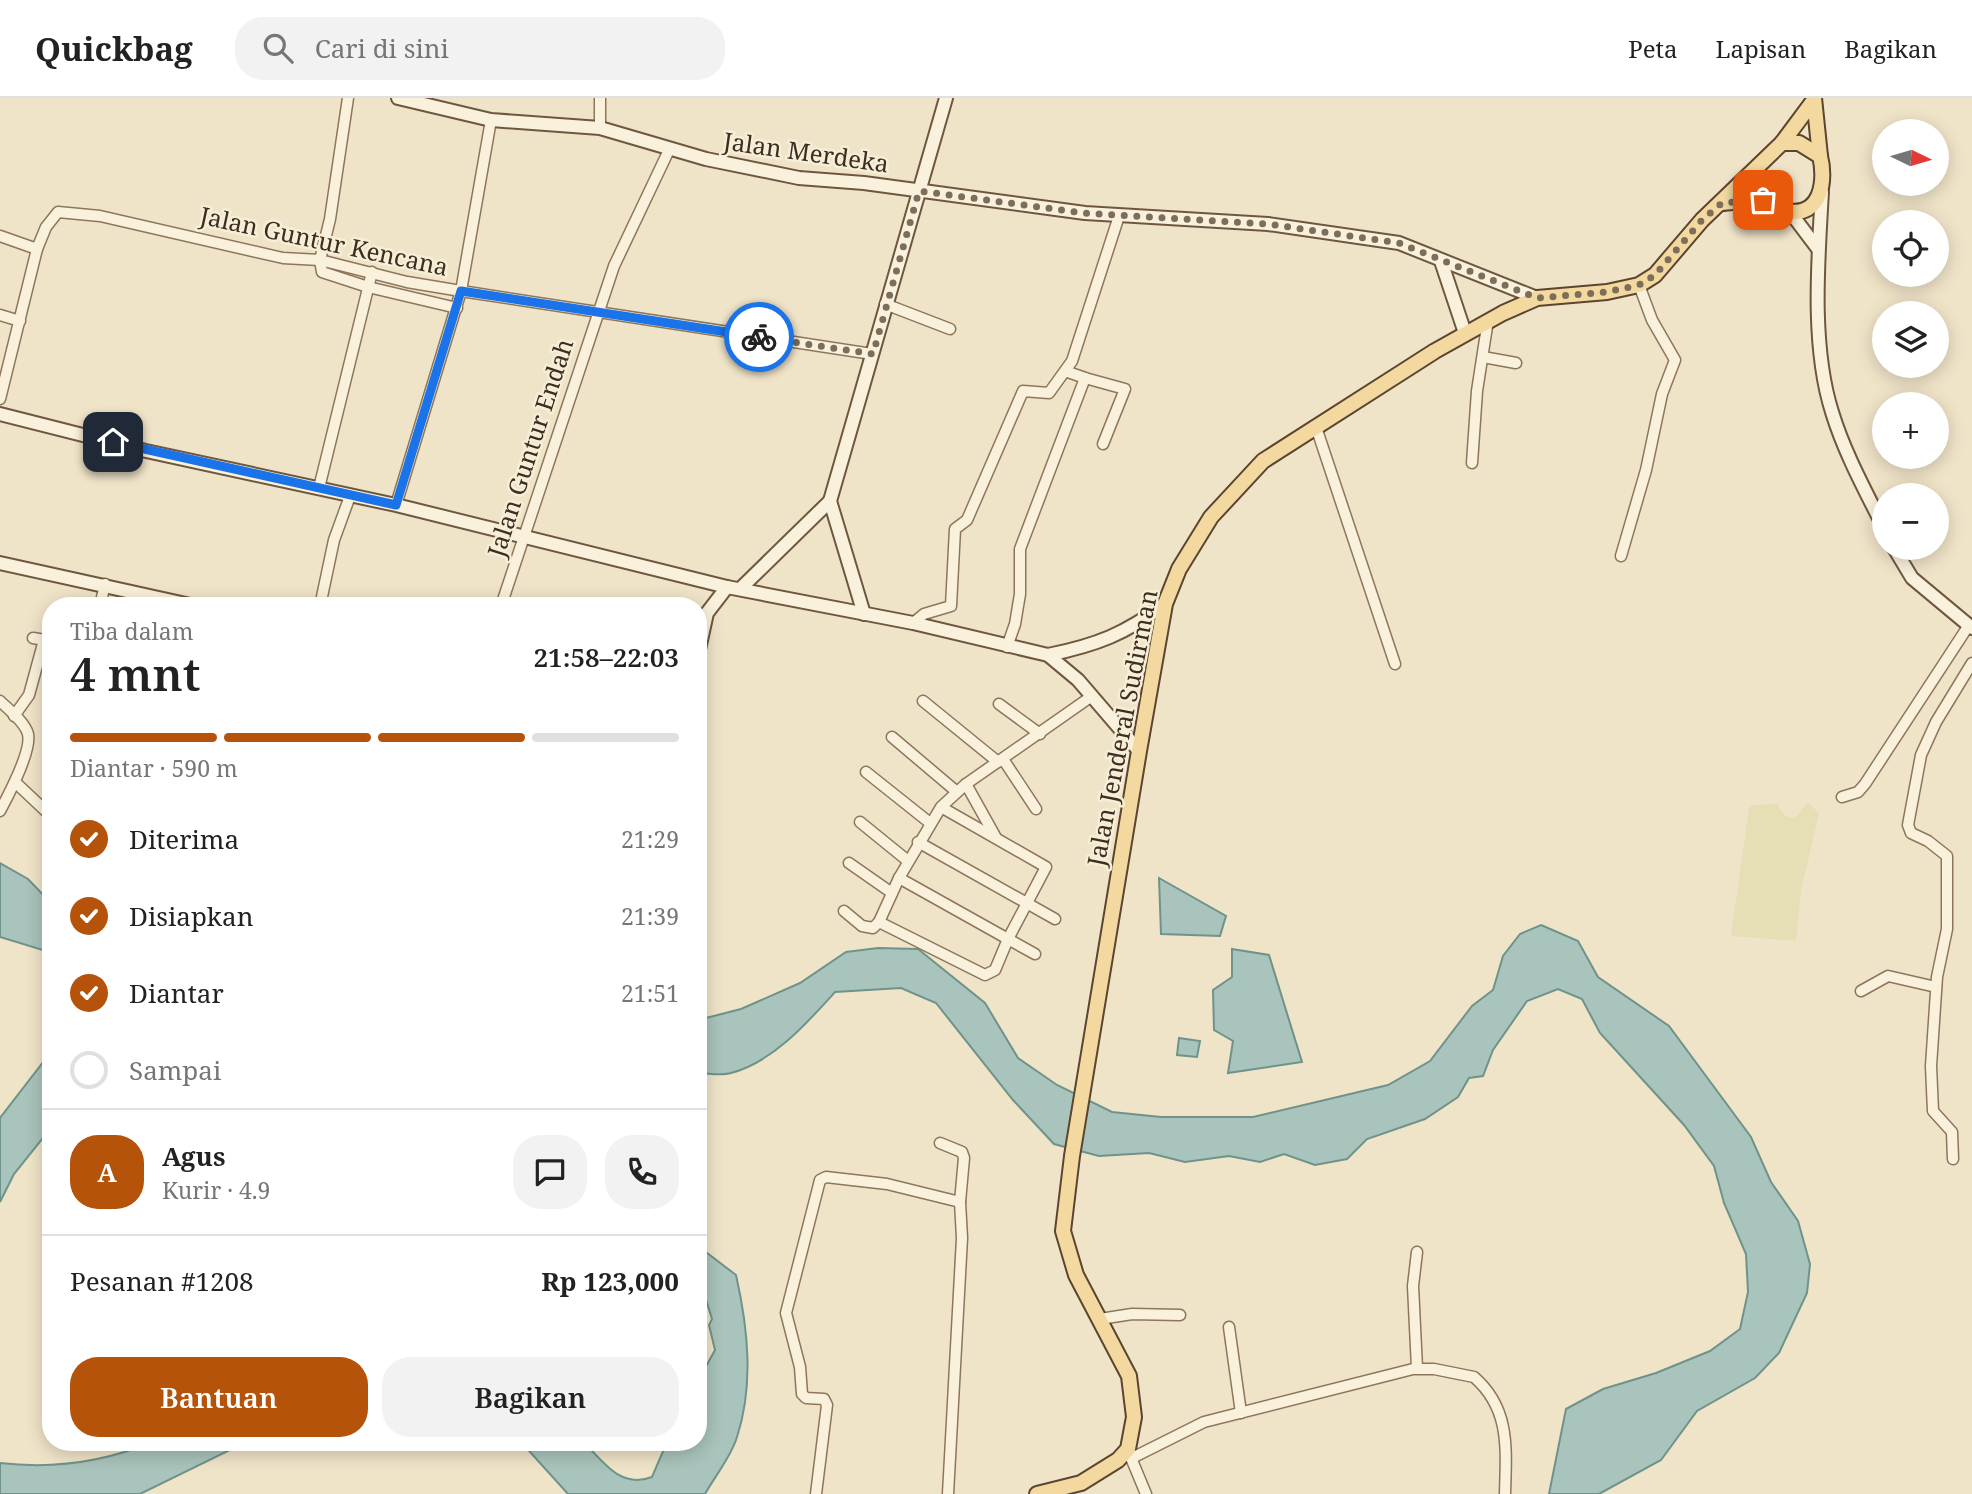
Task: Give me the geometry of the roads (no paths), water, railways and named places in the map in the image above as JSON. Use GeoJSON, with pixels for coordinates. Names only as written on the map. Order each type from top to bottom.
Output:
{"type":"FeatureCollection","features":[{"type":"Feature","properties":{"kind":"main road"},"geometry":{"type":"LineString","coordinates":[[1722,203],[1763,200],[1790,212],[1807,208],[1822,192],[1824,180],[1814,99]]}},
{"type":"Feature","properties":{"kind":"main road"},"geometry":{"type":"LineString","coordinates":[[1756,169],[1782,144],[1814,99]]}},
{"type":"Feature","properties":{"kind":"main road"},"geometry":{"type":"LineString","coordinates":[[1782,144],[1799,143],[1820,156]]}},
{"type":"Feature","properties":{"kind":"main road","name":"Jalan Jenderal Sudirman"},"geometry":{"type":"LineString","coordinates":[[1130,1453],[1134,1417],[1132,1387],[1076,1275],[1063,1231],[1072,1156],[1139,751],[1165,604],[1179,569],[1211,517],[1263,461],[1488,320],[1537,298],[1607,292],[1639,285],[1655,275],[1702,220],[1756,169]]}},
{"type":"Feature","properties":{"kind":"main road"},"geometry":{"type":"LineString","coordinates":[[1037,1494],[1082,1483],[1130,1453]]}},
{"type":"Feature","properties":{"kind":"street"},"geometry":{"type":"LineString","coordinates":[[348,98],[330,219],[320,260],[324,275],[457,308]]}},
{"type":"Feature","properties":{"kind":"street","name":"Jalan Merdeka"},"geometry":{"type":"LineString","coordinates":[[398,98],[425,102],[491,120],[600,128],[669,150],[799,178],[1119,216],[1304,229],[1399,243],[1537,298]]}},
{"type":"Feature","properties":{"kind":"street"},"geometry":{"type":"LineString","coordinates":[[600,98],[600,128]]}},
{"type":"Feature","properties":{"kind":"street"},"geometry":{"type":"LineString","coordinates":[[740,589],[830,500],[946,98]]}},
{"type":"Feature","properties":{"kind":"street"},"geometry":{"type":"LineString","coordinates":[[396,505],[457,308],[491,120]]}},
{"type":"Feature","properties":{"kind":"street","name":"Jalan Guntur Endah"},"geometry":{"type":"LineString","coordinates":[[504,597],[619,255],[669,150]]}},
{"type":"Feature","properties":{"kind":"street"},"geometry":{"type":"LineString","coordinates":[[1756,169],[1755,183],[1763,200]]}},
{"type":"Feature","properties":{"kind":"street"},"geometry":{"type":"LineString","coordinates":[[1822,192],[1818,249],[1821,349],[1828,398],[1832,415],[1872,502]]}},
{"type":"Feature","properties":{"kind":"street","name":"Jalan Guntur Kencana"},"geometry":{"type":"LineString","coordinates":[[37,250],[51,218],[58,212],[68,213],[130,222],[284,258],[320,260],[461,291],[873,354]]}},
{"type":"Feature","properties":{"kind":"street"},"geometry":{"type":"LineString","coordinates":[[1790,212],[1800,221],[1818,249]]}},
{"type":"Feature","properties":{"kind":"street"},"geometry":{"type":"LineString","coordinates":[[913,623],[924,614],[951,606],[955,529],[967,520],[1023,391],[1049,393],[1068,372],[1119,216]]}},
{"type":"Feature","properties":{"kind":"street"},"geometry":{"type":"LineString","coordinates":[[0,236],[37,250],[0,399]]}},
{"type":"Feature","properties":{"kind":"street"},"geometry":{"type":"LineString","coordinates":[[1441,261],[1465,333]]}},
{"type":"Feature","properties":{"kind":"street"},"geometry":{"type":"LineString","coordinates":[[319,488],[372,272]]}},
{"type":"Feature","properties":{"kind":"street"},"geometry":{"type":"LineString","coordinates":[[1620,556],[1646,470],[1662,394],[1675,360],[1652,320],[1639,285]]}},
{"type":"Feature","properties":{"kind":"street"},"geometry":{"type":"LineString","coordinates":[[885,304],[950,329]]}},
{"type":"Feature","properties":{"kind":"street"},"geometry":{"type":"LineString","coordinates":[[0,315],[20,321]]}},
{"type":"Feature","properties":{"kind":"street"},"geometry":{"type":"LineString","coordinates":[[1472,463],[1477,391],[1488,320]]}},
{"type":"Feature","properties":{"kind":"street"},"geometry":{"type":"LineString","coordinates":[[1483,357],[1516,363]]}},
{"type":"Feature","properties":{"kind":"street"},"geometry":{"type":"LineString","coordinates":[[1068,372],[1125,390],[1103,444]]}},
{"type":"Feature","properties":{"kind":"street"},"geometry":{"type":"LineString","coordinates":[[1007,647],[1015,624],[1020,593],[1020,549],[1086,378]]}},
{"type":"Feature","properties":{"kind":"street"},"geometry":{"type":"LineString","coordinates":[[0,414],[146,451],[396,505],[727,587],[913,623],[1048,655],[1094,646],[1131,629],[1165,604]]}},
{"type":"Feature","properties":{"kind":"street"},"geometry":{"type":"LineString","coordinates":[[1316,427],[1395,664]]}},
{"type":"Feature","properties":{"kind":"street"},"geometry":{"type":"LineString","coordinates":[[322,597],[334,540],[350,496]]}},
{"type":"Feature","properties":{"kind":"street"},"geometry":{"type":"LineString","coordinates":[[830,500],[864,614]]}},
{"type":"Feature","properties":{"kind":"street"},"geometry":{"type":"LineString","coordinates":[[1842,797],[1858,792],[1865,784],[1970,627],[1912,578],[1901,560]]}},
{"type":"Feature","properties":{"kind":"street"},"geometry":{"type":"LineString","coordinates":[[0,563],[158,597]]}},
{"type":"Feature","properties":{"kind":"street"},"geometry":{"type":"LineString","coordinates":[[102,597],[105,584]]}},
{"type":"Feature","properties":{"kind":"street"},"geometry":{"type":"LineString","coordinates":[[707,613],[727,587]]}},
{"type":"Feature","properties":{"kind":"street"},"geometry":{"type":"LineString","coordinates":[[14,716],[29,695],[42,640]]}},
{"type":"Feature","properties":{"kind":"street"},"geometry":{"type":"LineString","coordinates":[[1048,655],[1065,667],[1139,751]]}},
{"type":"Feature","properties":{"kind":"street"},"geometry":{"type":"LineString","coordinates":[[1953,1158],[1952,1132],[1933,1110],[1931,1066],[1937,986],[1947,929],[1947,856],[1928,841],[1910,833],[1908,825],[1921,755],[1936,722],[1972,663]]}},
{"type":"Feature","properties":{"kind":"street"},"geometry":{"type":"LineString","coordinates":[[844,911],[865,927],[873,928],[879,922],[918,842],[941,807],[966,784],[1092,696]]}},
{"type":"Feature","properties":{"kind":"street"},"geometry":{"type":"LineString","coordinates":[[0,701],[14,716],[28,738],[15,782],[0,811]]}},
{"type":"Feature","properties":{"kind":"street"},"geometry":{"type":"LineString","coordinates":[[923,701],[1001,761],[1036,809]]}},
{"type":"Feature","properties":{"kind":"street"},"geometry":{"type":"LineString","coordinates":[[999,704],[1040,734]]}},
{"type":"Feature","properties":{"kind":"street"},"geometry":{"type":"LineString","coordinates":[[892,737],[957,792]]}},
{"type":"Feature","properties":{"kind":"street"},"geometry":{"type":"LineString","coordinates":[[866,772],[930,824]]}},
{"type":"Feature","properties":{"kind":"street"},"geometry":{"type":"LineString","coordinates":[[15,782],[42,808]]}},
{"type":"Feature","properties":{"kind":"street"},"geometry":{"type":"LineString","coordinates":[[966,784],[995,836]]}},
{"type":"Feature","properties":{"kind":"street"},"geometry":{"type":"LineString","coordinates":[[879,922],[985,975],[995,970],[1008,939],[1029,905],[1046,867],[941,807]]}},
{"type":"Feature","properties":{"kind":"street"},"geometry":{"type":"LineString","coordinates":[[860,822],[908,861]]}},
{"type":"Feature","properties":{"kind":"street"},"geometry":{"type":"LineString","coordinates":[[918,842],[1055,919]]}},
{"type":"Feature","properties":{"kind":"street"},"geometry":{"type":"LineString","coordinates":[[849,863],[892,893]]}},
{"type":"Feature","properties":{"kind":"street"},"geometry":{"type":"LineString","coordinates":[[899,878],[1035,954]]}},
{"type":"Feature","properties":{"kind":"street"},"geometry":{"type":"LineString","coordinates":[[1861,991],[1888,976],[1937,986]]}},
{"type":"Feature","properties":{"kind":"street"},"geometry":{"type":"LineString","coordinates":[[940,1143],[962,1152],[964,1158],[948,1494]]}},
{"type":"Feature","properties":{"kind":"street"},"geometry":{"type":"LineString","coordinates":[[816,1494],[827,1405],[823,1398],[806,1398],[802,1394],[800,1367],[786,1313],[820,1180],[834,1177],[887,1184],[960,1202]]}},
{"type":"Feature","properties":{"kind":"street"},"geometry":{"type":"LineString","coordinates":[[1417,1252],[1413,1286],[1417,1368]]}},
{"type":"Feature","properties":{"kind":"street"},"geometry":{"type":"LineString","coordinates":[[1100,1319],[1132,1314],[1180,1315]]}},
{"type":"Feature","properties":{"kind":"street"},"geometry":{"type":"LineString","coordinates":[[1229,1327],[1241,1413]]}},
{"type":"Feature","properties":{"kind":"street"},"geometry":{"type":"LineString","coordinates":[[1146,1494],[1130,1453],[1204,1422],[1417,1368],[1445,1370],[1474,1377],[1489,1395],[1502,1415],[1506,1433],[1506,1494]]}},
{"type":"Feature","properties":{"kind":"water"},"geometry":{"type":"Polygon","coordinates":[[[0,863],[28,879],[42,894],[42,950],[0,937],[0,863]]]}},
{"type":"Feature","properties":{"kind":"water"},"geometry":{"type":"Polygon","coordinates":[[[1159,878],[1226,916],[1220,936],[1161,934],[1159,878]]]}},
{"type":"Feature","properties":{"kind":"water"},"geometry":{"type":"Polygon","coordinates":[[[1541,925],[1578,941],[1598,977],[1669,1026],[1751,1137],[1771,1182],[1798,1221],[1810,1264],[1807,1293],[1779,1353],[1755,1378],[1697,1411],[1661,1460],[1599,1494],[1549,1494],[1566,1409],[1603,1389],[1656,1373],[1710,1351],[1740,1329],[1748,1292],[1746,1254],[1724,1203],[1714,1166],[1684,1125],[1600,1033],[1582,999],[1558,989],[1527,1001],[1493,1050],[1483,1076],[1469,1078],[1458,1097],[1425,1119],[1367,1139],[1347,1159],[1315,1165],[1284,1154],[1260,1162],[1229,1156],[1185,1162],[1149,1153],[1099,1156],[1054,1144],[1013,1100],[936,1003],[901,988],[835,992],[788,1040],[761,1060],[727,1074],[707,1073],[707,1018],[741,1009],[800,983],[846,952],[878,948],[918,949],[985,1003],[1018,1058],[1057,1085],[1112,1112],[1161,1117],[1253,1117],[1388,1085],[1430,1061],[1472,1006],[1493,990],[1503,956],[1520,934],[1541,925]]]}},
{"type":"Feature","properties":{"kind":"water"},"geometry":{"type":"Polygon","coordinates":[[[1232,949],[1269,955],[1302,1062],[1228,1073],[1233,1041],[1214,1030],[1213,990],[1232,977],[1232,949]]]}},
{"type":"Feature","properties":{"kind":"water"},"geometry":{"type":"Polygon","coordinates":[[[1179,1038],[1200,1041],[1197,1057],[1177,1055],[1179,1038]]]}},
{"type":"Feature","properties":{"kind":"water"},"geometry":{"type":"Polygon","coordinates":[[[42,1064],[42,1139],[14,1174],[0,1202],[0,1118],[42,1064]]]}},
{"type":"Feature","properties":{"kind":"water"},"geometry":{"type":"Polygon","coordinates":[[[707,1253],[736,1275],[744,1315],[747,1377],[746,1397],[737,1437],[731,1452],[705,1494],[568,1494],[529,1451],[593,1451],[622,1477],[641,1480],[652,1477],[663,1451],[707,1451],[707,1365],[715,1350],[709,1325],[712,1319],[707,1303],[707,1253]]]}},
{"type":"Feature","properties":{"kind":"water"},"geometry":{"type":"Polygon","coordinates":[[[128,1451],[228,1451],[140,1494],[0,1494],[0,1463],[58,1464],[128,1451]]]}}]}
